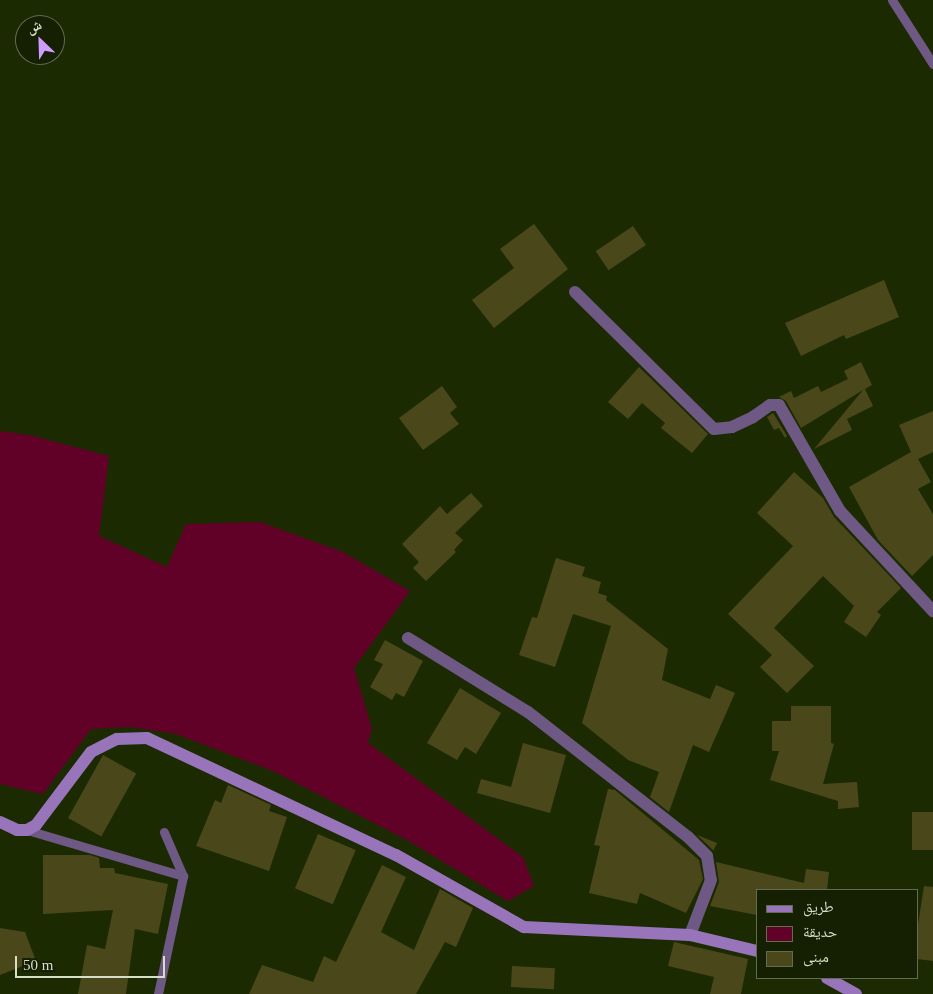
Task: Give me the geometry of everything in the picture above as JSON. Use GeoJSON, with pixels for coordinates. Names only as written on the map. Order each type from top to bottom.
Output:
{"type":"FeatureCollection","features":[{"type":"Feature","properties":{"kind":"street"},"geometry":{"type":"LineString","coordinates":[[575,292],[714,429],[722,431],[753,418],[770,405],[779,405],[840,511],[933,611]]}},
{"type":"Feature","properties":{"kind":"street"},"geometry":{"type":"LineString","coordinates":[[408,638],[528,712],[688,837],[707,856],[711,880],[690,935]]}},
{"type":"Feature","properties":{"kind":"street"},"geometry":{"type":"LineString","coordinates":[[0,822],[17,830],[27,830],[36,824],[91,752],[117,739],[147,738],[396,855],[524,926],[690,935],[756,951]]}},
{"type":"Feature","properties":{"kind":"street"},"geometry":{"type":"LineString","coordinates":[[829,979],[856,994]]}},
{"type":"Feature","properties":{"kind":"lane"},"geometry":{"type":"LineString","coordinates":[[892,0],[933,64]]}},
{"type":"Feature","properties":{"kind":"lane"},"geometry":{"type":"LineString","coordinates":[[27,830],[183,876]]}},
{"type":"Feature","properties":{"kind":"lane"},"geometry":{"type":"LineString","coordinates":[[158,994],[183,876],[164,832]]}},
{"type":"Feature","properties":{"kind":"green space"},"geometry":{"type":"Polygon","coordinates":[[[0,431],[29,435],[109,456],[99,536],[167,567],[186,524],[260,522],[343,552],[410,591],[354,668],[372,729],[368,743],[523,857],[534,886],[508,901],[407,840],[273,771],[176,734],[130,727],[91,729],[43,794],[0,784],[0,431]]]}},
{"type":"Feature","properties":{"kind":"building"},"geometry":{"type":"Polygon","coordinates":[[[534,224],[568,269],[494,328],[472,300],[514,268],[500,249],[534,224]]]}},
{"type":"Feature","properties":{"kind":"building"},"geometry":{"type":"Polygon","coordinates":[[[633,226],[646,245],[609,270],[596,251],[633,226]]]}},
{"type":"Feature","properties":{"kind":"building"},"geometry":{"type":"Polygon","coordinates":[[[884,280],[899,317],[846,339],[844,335],[801,356],[785,323],[884,280]]]}},
{"type":"Feature","properties":{"kind":"building"},"geometry":{"type":"Polygon","coordinates":[[[861,362],[872,385],[865,389],[873,406],[847,419],[852,430],[814,449],[863,390],[801,428],[786,401],[779,397],[791,391],[794,398],[818,386],[821,392],[848,379],[844,371],[861,362]]]}},
{"type":"Feature","properties":{"kind":"building"},"geometry":{"type":"Polygon","coordinates":[[[639,367],[708,434],[692,453],[661,428],[665,423],[642,403],[628,419],[608,402],[639,367]]]}},
{"type":"Feature","properties":{"kind":"building"},"geometry":{"type":"Polygon","coordinates":[[[442,386],[457,407],[450,413],[459,424],[423,450],[399,418],[442,386]]]}},
{"type":"Feature","properties":{"kind":"building"},"geometry":{"type":"Polygon","coordinates":[[[933,411],[933,452],[918,459],[931,482],[918,489],[933,514],[933,555],[912,576],[878,540],[849,487],[911,452],[899,425],[933,411]]]}},
{"type":"Feature","properties":{"kind":"building"},"geometry":{"type":"Polygon","coordinates":[[[773,413],[787,436],[785,438],[779,428],[774,430],[767,417],[773,413]]]}},
{"type":"Feature","properties":{"kind":"building"},"geometry":{"type":"Polygon","coordinates":[[[794,472],[823,498],[834,517],[901,588],[877,612],[881,615],[866,637],[844,622],[854,606],[823,576],[774,628],[814,666],[787,693],[760,667],[772,655],[728,614],[793,546],[757,513],[794,472]]]}},
{"type":"Feature","properties":{"kind":"building"},"geometry":{"type":"Polygon","coordinates":[[[471,493],[483,506],[455,533],[463,540],[454,550],[456,552],[426,581],[413,568],[419,562],[402,544],[440,506],[447,514],[471,493]]]}},
{"type":"Feature","properties":{"kind":"building"},"geometry":{"type":"Polygon","coordinates":[[[556,558],[585,567],[582,576],[601,582],[598,593],[607,596],[606,600],[668,649],[662,680],[710,699],[716,685],[735,693],[709,752],[693,745],[669,812],[650,797],[659,772],[628,760],[582,723],[611,626],[573,614],[555,667],[519,655],[532,617],[537,618],[556,558]]]}},
{"type":"Feature","properties":{"kind":"building"},"geometry":{"type":"Polygon","coordinates":[[[385,640],[423,661],[404,697],[396,693],[392,700],[370,687],[383,664],[374,660],[385,640]]]}},
{"type":"Feature","properties":{"kind":"building"},"geometry":{"type":"Polygon","coordinates":[[[460,688],[501,713],[476,754],[465,747],[457,760],[427,743],[460,688]]]}},
{"type":"Feature","properties":{"kind":"building"},"geometry":{"type":"Polygon","coordinates":[[[791,706],[831,706],[831,743],[834,744],[823,784],[857,782],[859,807],[838,809],[838,801],[770,780],[779,751],[772,751],[772,721],[791,721],[791,706]]]}},
{"type":"Feature","properties":{"kind":"building"},"geometry":{"type":"Polygon","coordinates":[[[523,743],[566,755],[550,813],[477,793],[481,779],[511,787],[523,743]]]}},
{"type":"Feature","properties":{"kind":"building"},"geometry":{"type":"Polygon","coordinates":[[[103,755],[136,773],[101,836],[68,818],[103,755]]]}},
{"type":"Feature","properties":{"kind":"building"},"geometry":{"type":"Polygon","coordinates":[[[228,785],[271,805],[269,811],[287,817],[269,871],[196,846],[215,800],[221,803],[228,785]]]}},
{"type":"Feature","properties":{"kind":"building"},"geometry":{"type":"Polygon","coordinates":[[[608,789],[615,790],[699,860],[703,879],[686,913],[640,893],[637,904],[589,893],[600,846],[594,845],[608,789]]]}},
{"type":"Feature","properties":{"kind":"building"},"geometry":{"type":"Polygon","coordinates":[[[912,812],[933,812],[933,850],[912,850],[912,812]]]}},
{"type":"Feature","properties":{"kind":"building"},"geometry":{"type":"Polygon","coordinates":[[[318,834],[356,850],[333,904],[295,888],[318,834]]]}},
{"type":"Feature","properties":{"kind":"building"},"geometry":{"type":"Polygon","coordinates":[[[697,835],[717,843],[713,851],[713,850],[697,835]]]}},
{"type":"Feature","properties":{"kind":"building"},"geometry":{"type":"Polygon","coordinates":[[[43,855],[90,855],[99,858],[100,868],[114,868],[115,873],[168,884],[158,934],[135,929],[126,994],[78,994],[87,945],[105,949],[113,910],[43,914],[43,855]]]}},
{"type":"Feature","properties":{"kind":"building"},"geometry":{"type":"Polygon","coordinates":[[[716,862],[804,883],[806,869],[829,872],[827,889],[756,889],[756,915],[710,906],[719,882],[716,862]]]}},
{"type":"Feature","properties":{"kind":"building"},"geometry":{"type":"Polygon","coordinates":[[[382,865],[406,877],[381,932],[414,950],[440,889],[473,908],[456,947],[445,942],[416,994],[249,994],[262,965],[313,982],[324,956],[336,962],[382,865]]]}},
{"type":"Feature","properties":{"kind":"building"},"geometry":{"type":"Polygon","coordinates":[[[924,886],[933,887],[933,961],[918,959],[918,925],[924,886]]]}},
{"type":"Feature","properties":{"kind":"building"},"geometry":{"type":"Polygon","coordinates":[[[0,928],[25,932],[36,961],[0,975],[0,928]]]}},
{"type":"Feature","properties":{"kind":"building"},"geometry":{"type":"Polygon","coordinates":[[[674,942],[748,959],[741,994],[710,994],[714,977],[668,966],[674,942]]]}},
{"type":"Feature","properties":{"kind":"building"},"geometry":{"type":"Polygon","coordinates":[[[512,966],[555,968],[554,989],[511,987],[512,966]]]}}]}
